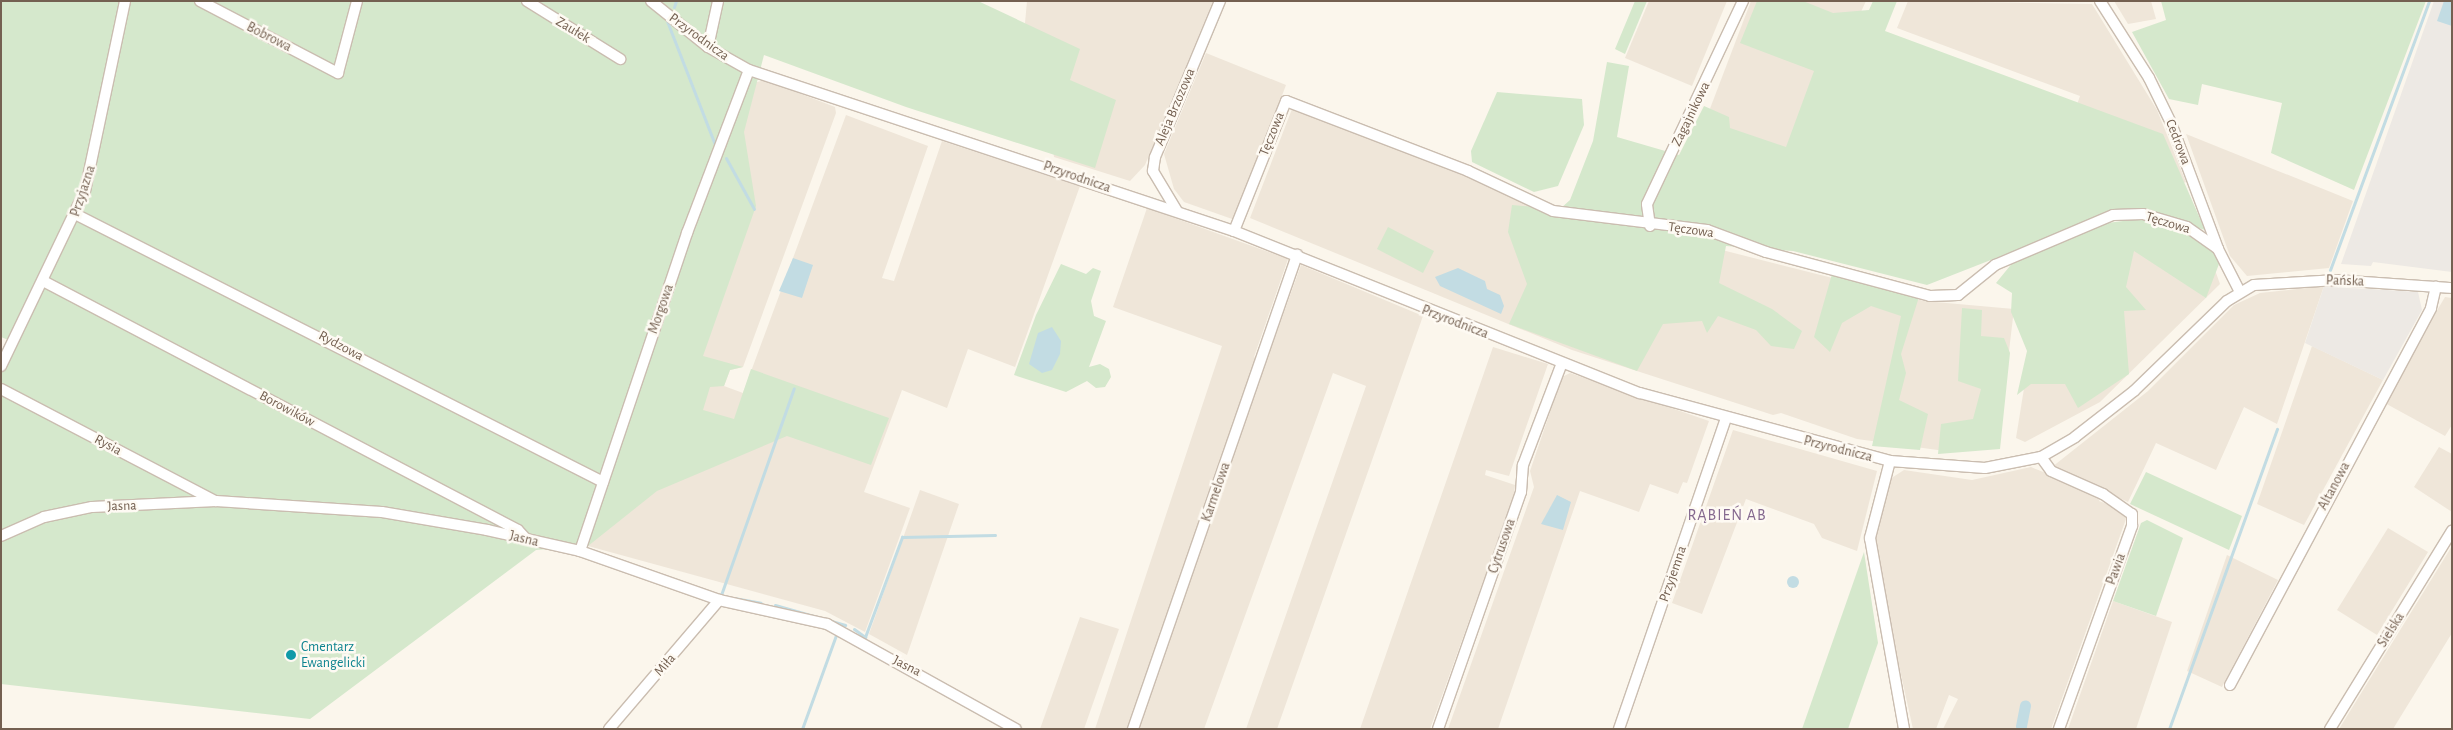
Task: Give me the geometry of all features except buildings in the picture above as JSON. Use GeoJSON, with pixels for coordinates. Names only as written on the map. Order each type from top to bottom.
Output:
{"type":"FeatureCollection","features":[{"type":"Feature","properties":{"kind":"street","name":"Przyjazna"},"geometry":{"type":"LineString","coordinates":[[1,366],[45,282],[77,215],[98,140],[125,1]]}},
{"type":"Feature","properties":{"kind":"street","name":"Bobrowa"},"geometry":{"type":"LineString","coordinates":[[200,1],[338,73],[357,1]]}},
{"type":"Feature","properties":{"kind":"street","name":"Zaułek"},"geometry":{"type":"LineString","coordinates":[[527,1],[620,59]]}},
{"type":"Feature","properties":{"kind":"street","name":"Przyrodnicza"},"geometry":{"type":"LineString","coordinates":[[650,1],[708,47],[749,70],[1234,230],[1562,363],[1726,418],[1890,461],[1985,468],[2041,456],[2075,437],[2134,391],[2239,290]]}},
{"type":"Feature","properties":{"kind":"street"},"geometry":{"type":"LineString","coordinates":[[708,47],[718,1]]}},
{"type":"Feature","properties":{"kind":"street","name":"Aleja Brzozowa"},"geometry":{"type":"LineString","coordinates":[[1177,211],[1153,171],[1155,157],[1220,1]]}},
{"type":"Feature","properties":{"kind":"street","name":"Zagajnikowa"},"geometry":{"type":"LineString","coordinates":[[1650,226],[1647,204],[1743,1]]}},
{"type":"Feature","properties":{"kind":"street","name":"Cedrowa"},"geometry":{"type":"LineString","coordinates":[[2100,1],[2149,78],[2171,123],[2218,250],[2239,290]]}},
{"type":"Feature","properties":{"kind":"street","name":"Morgowa"},"geometry":{"type":"LineString","coordinates":[[580,551],[686,233],[749,70]]}},
{"type":"Feature","properties":{"kind":"street","name":"Tęczowa"},"geometry":{"type":"LineString","coordinates":[[1234,230],[1286,101],[1468,171],[1553,211],[1650,226],[1707,230],[1798,261],[1949,298],[1995,266],[2113,215],[2144,214],[2187,227],[2218,250]]}},
{"type":"Feature","properties":{"kind":"street","name":"Rydzowa"},"geometry":{"type":"LineString","coordinates":[[77,215],[603,482]]}},
{"type":"Feature","properties":{"kind":"street","name":"Karmelowa"},"geometry":{"type":"LineString","coordinates":[[1133,729],[1297,255]]}},
{"type":"Feature","properties":{"kind":"street","name":"Pańska"},"geometry":{"type":"LineString","coordinates":[[2239,290],[2303,280],[2452,288]]}},
{"type":"Feature","properties":{"kind":"street","name":"Borowików"},"geometry":{"type":"LineString","coordinates":[[45,282],[518,530],[526,539]]}},
{"type":"Feature","properties":{"kind":"street","name":"Altanowa"},"geometry":{"type":"LineString","coordinates":[[2230,685],[2431,308],[2436,287]]}},
{"type":"Feature","properties":{"kind":"street","name":"Cytrusowa"},"geometry":{"type":"LineString","coordinates":[[1438,729],[1521,492],[1523,465],[1562,363]]}},
{"type":"Feature","properties":{"kind":"street","name":"Rysia"},"geometry":{"type":"LineString","coordinates":[[1,389],[216,502]]}},
{"type":"Feature","properties":{"kind":"street","name":"Przyjemna"},"geometry":{"type":"LineString","coordinates":[[1619,729],[1726,418]]}},
{"type":"Feature","properties":{"kind":"street","name":"Pawia"},"geometry":{"type":"LineString","coordinates":[[2041,456],[2051,471],[2124,504],[2132,514],[2132,526],[2059,729]]}},
{"type":"Feature","properties":{"kind":"street"},"geometry":{"type":"LineString","coordinates":[[1890,461],[1870,538],[1904,729]]}},
{"type":"Feature","properties":{"kind":"street","name":"Jasna"},"geometry":{"type":"LineString","coordinates":[[1,536],[44,517],[92,507],[216,502],[382,512],[526,539],[580,551],[719,600],[827,624],[1016,729]]}},
{"type":"Feature","properties":{"kind":"street","name":"Sielska"},"geometry":{"type":"LineString","coordinates":[[2330,729],[2452,531]]}},
{"type":"Feature","properties":{"kind":"street","name":"Miła"},"geometry":{"type":"LineString","coordinates":[[609,729],[719,600]]}},
{"type":"Feature","properties":{"kind":"shaded area"},"geometry":{"type":"Polygon","coordinates":[[[1027,1],[1213,1],[1145,165],[1130,181],[1054,157],[1043,69],[1025,23],[1027,1]]]}},
{"type":"Feature","properties":{"kind":"shaded area"},"geometry":{"type":"Polygon","coordinates":[[[1649,1],[1727,1],[1692,86],[1625,58],[1649,1]]]}},
{"type":"Feature","properties":{"kind":"shaded area"},"geometry":{"type":"Polygon","coordinates":[[[1751,1],[1866,1],[1794,156],[1703,127],[1751,1]]]}},
{"type":"Feature","properties":{"kind":"shaded area"},"geometry":{"type":"Polygon","coordinates":[[[1908,1],[2092,4],[2157,110],[2186,182],[2031,238],[2080,96],[1897,28],[1908,1]]]}},
{"type":"Feature","properties":{"kind":"shaded area"},"geometry":{"type":"Polygon","coordinates":[[[2114,1],[2151,1],[2156,19],[2128,24],[2114,1]]]}},
{"type":"Feature","properties":{"kind":"shaded area"},"geometry":{"type":"Polygon","coordinates":[[[2434,1],[2452,1],[2452,272],[2373,262],[2371,266],[2341,264],[2434,1]]]}},
{"type":"Feature","properties":{"kind":"shaded area"},"geometry":{"type":"Polygon","coordinates":[[[1206,53],[1286,85],[1235,220],[1184,202],[1174,189],[1164,154],[1206,53]]]}},
{"type":"Feature","properties":{"kind":"shaded area"},"geometry":{"type":"Polygon","coordinates":[[[765,80],[835,107],[836,113],[743,367],[730,370],[724,386],[743,393],[846,115],[928,146],[882,278],[894,281],[942,141],[1080,186],[1015,367],[968,349],[947,408],[902,390],[864,492],[910,508],[865,632],[825,611],[588,546],[753,83],[765,80]]]}},
{"type":"Feature","properties":{"kind":"shaded area"},"geometry":{"type":"Polygon","coordinates":[[[1292,109],[1436,160],[1508,196],[1924,301],[2014,309],[1998,444],[1945,451],[1857,439],[1781,413],[1773,415],[1572,350],[1250,218],[1292,109]]]}},
{"type":"Feature","properties":{"kind":"shaded area"},"geometry":{"type":"Polygon","coordinates":[[[2186,134],[2353,201],[2329,268],[2247,276],[2230,256],[2186,134]]]}},
{"type":"Feature","properties":{"kind":"shaded area"},"geometry":{"type":"Polygon","coordinates":[[[1147,208],[1288,259],[1254,357],[1262,360],[1135,725],[1301,265],[1423,316],[1277,729],[1246,729],[1366,386],[1333,373],[1204,729],[1095,729],[1222,346],[1113,307],[1147,208]]]}},
{"type":"Feature","properties":{"kind":"shaded area"},"geometry":{"type":"Polygon","coordinates":[[[2140,227],[2209,253],[2220,284],[2100,402],[2025,442],[2016,438],[2031,345],[2140,227]]]}},
{"type":"Feature","properties":{"kind":"shaded area"},"geometry":{"type":"Polygon","coordinates":[[[2324,286],[2277,424],[2244,407],[2216,470],[2156,443],[2128,502],[2052,467],[2148,391],[2234,305],[2260,293],[2324,286]]]}},
{"type":"Feature","properties":{"kind":"shaded area"},"geometry":{"type":"Polygon","coordinates":[[[2324,286],[2418,292],[2422,310],[2383,380],[2305,343],[2324,286]]]}},
{"type":"Feature","properties":{"kind":"shaded area"},"geometry":{"type":"Polygon","coordinates":[[[2445,297],[2452,298],[2452,425],[2445,436],[2383,402],[2445,297]]]}},
{"type":"Feature","properties":{"kind":"shaded area"},"geometry":{"type":"Polygon","coordinates":[[[2312,346],[2383,380],[2304,525],[2257,504],[2312,346]]]}},
{"type":"Feature","properties":{"kind":"shaded area"},"geometry":{"type":"Polygon","coordinates":[[[1493,347],[1548,364],[1509,476],[1486,470],[1485,475],[1515,485],[1514,496],[1430,729],[1360,729],[1493,347]]]}},
{"type":"Feature","properties":{"kind":"shaded area"},"geometry":{"type":"Polygon","coordinates":[[[1570,373],[1709,421],[1687,483],[1683,482],[1678,494],[1650,484],[1639,512],[1580,491],[1498,729],[1448,729],[1534,487],[1530,471],[1562,377],[1570,373]]]}},
{"type":"Feature","properties":{"kind":"shaded area"},"geometry":{"type":"Polygon","coordinates":[[[1733,430],[1877,471],[1857,551],[1822,538],[1814,524],[1746,499],[1702,614],[1672,603],[1733,430]]]}},
{"type":"Feature","properties":{"kind":"shaded area"},"geometry":{"type":"Polygon","coordinates":[[[2439,447],[2452,454],[2452,512],[2414,487],[2439,447]]]}},
{"type":"Feature","properties":{"kind":"shaded area"},"geometry":{"type":"Polygon","coordinates":[[[2031,467],[2101,495],[2099,501],[2124,511],[2126,519],[2051,729],[1943,729],[1958,699],[1949,695],[1936,729],[1913,729],[1887,611],[1876,537],[1876,520],[1890,479],[1904,470],[1972,480],[2031,467]]]}},
{"type":"Feature","properties":{"kind":"shaded area"},"geometry":{"type":"Polygon","coordinates":[[[920,490],[959,504],[907,655],[869,634],[920,490]]]}},
{"type":"Feature","properties":{"kind":"shaded area"},"geometry":{"type":"Polygon","coordinates":[[[2388,528],[2428,552],[2377,635],[2337,610],[2388,528]]]}},
{"type":"Feature","properties":{"kind":"shaded area"},"geometry":{"type":"Polygon","coordinates":[[[2452,546],[2452,633],[2393,729],[2339,729],[2452,546]]]}},
{"type":"Feature","properties":{"kind":"shaded area"},"geometry":{"type":"Polygon","coordinates":[[[2227,555],[2278,580],[2222,687],[2187,671],[2227,555]]]}},
{"type":"Feature","properties":{"kind":"shaded area"},"geometry":{"type":"Polygon","coordinates":[[[2113,601],[2172,622],[2136,729],[2068,729],[2113,601]]]}},
{"type":"Feature","properties":{"kind":"shaded area"},"geometry":{"type":"Polygon","coordinates":[[[1080,617],[1119,629],[1084,729],[1040,729],[1080,617]]]}},
{"type":"Feature","properties":{"kind":"green space"},"geometry":{"type":"Polygon","coordinates":[[[1,1],[978,1],[1080,49],[1070,80],[1116,100],[1095,168],[906,107],[764,55],[744,132],[756,206],[703,356],[743,367],[730,370],[724,386],[710,387],[703,410],[734,419],[751,369],[889,418],[871,465],[787,436],[657,491],[588,546],[536,550],[310,719],[1,684],[1,359],[11,341],[1,337],[1,1]]]}},
{"type":"Feature","properties":{"kind":"green space"},"geometry":{"type":"Polygon","coordinates":[[[1635,1],[1647,1],[1625,54],[1615,49],[1635,1]]]}},
{"type":"Feature","properties":{"kind":"green space"},"geometry":{"type":"Polygon","coordinates":[[[1757,1],[1803,1],[1833,13],[1869,10],[1873,1],[1897,1],[1885,31],[2163,134],[2205,230],[2138,208],[2116,211],[1927,285],[1793,251],[1726,246],[1719,283],[1772,309],[1802,331],[1794,349],[1771,346],[1756,330],[1718,316],[1707,333],[1702,321],[1663,324],[1637,371],[1509,324],[1527,284],[1508,232],[1512,205],[1560,209],[1570,200],[1593,141],[1607,62],[1629,66],[1617,137],[1679,155],[1704,106],[1729,117],[1730,128],[1786,147],[1814,71],[1740,43],[1757,1]]]}},
{"type":"Feature","properties":{"kind":"green space"},"geometry":{"type":"Polygon","coordinates":[[[2161,1],[2426,1],[2354,190],[2271,153],[2282,103],[2202,84],[2198,105],[2169,99],[2132,32],[2166,20],[2161,1]]]}},
{"type":"Feature","properties":{"kind":"green space"},"geometry":{"type":"Polygon","coordinates":[[[1497,92],[1582,99],[1584,125],[1558,186],[1534,192],[1472,162],[1471,151],[1497,92]]]}},
{"type":"Feature","properties":{"kind":"green space"},"geometry":{"type":"Polygon","coordinates":[[[2155,217],[2203,237],[2211,248],[2219,264],[2206,298],[2134,251],[2126,287],[2146,310],[2124,311],[2129,374],[2078,408],[2065,384],[2031,384],[2017,395],[2027,351],[2011,312],[2012,293],[1996,283],[2014,261],[2107,223],[2155,217]]]}},
{"type":"Feature","properties":{"kind":"green space"},"geometry":{"type":"Polygon","coordinates":[[[1388,227],[1434,251],[1423,273],[1377,249],[1388,227]]]}},
{"type":"Feature","properties":{"kind":"green space"},"geometry":{"type":"Polygon","coordinates":[[[1061,264],[1086,274],[1093,268],[1101,271],[1091,301],[1094,316],[1106,321],[1089,367],[1100,364],[1109,369],[1111,377],[1105,387],[1096,388],[1087,381],[1066,392],[1014,375],[1036,315],[1061,264]]]}},
{"type":"Feature","properties":{"kind":"green space"},"geometry":{"type":"Polygon","coordinates":[[[1832,274],[1919,297],[1901,354],[1906,373],[1899,400],[1928,414],[1920,450],[1872,446],[1901,316],[1871,306],[1842,323],[1830,352],[1814,337],[1832,274]]]}},
{"type":"Feature","properties":{"kind":"green space"},"geometry":{"type":"Polygon","coordinates":[[[1962,308],[1982,310],[1981,336],[2004,338],[2010,353],[2000,449],[1938,454],[1941,424],[1973,419],[1981,389],[1958,381],[1962,308]]]}},
{"type":"Feature","properties":{"kind":"green space"},"geometry":{"type":"Polygon","coordinates":[[[2146,472],[2242,516],[2229,550],[2130,504],[2146,472]]]}},
{"type":"Feature","properties":{"kind":"green space"},"geometry":{"type":"Polygon","coordinates":[[[2147,520],[2183,538],[2156,616],[2113,601],[2141,523],[2147,520]]]}},
{"type":"Feature","properties":{"kind":"green space"},"geometry":{"type":"Polygon","coordinates":[[[1864,552],[1878,643],[1848,729],[1802,729],[1864,552]]]}},
{"type":"Feature","properties":{"kind":"water"},"geometry":{"type":"Polygon","coordinates":[[[2444,1],[2452,1],[2452,26],[2437,21],[2444,1]]]}},
{"type":"Feature","properties":{"kind":"water"},"geometry":{"type":"Polygon","coordinates":[[[793,258],[813,265],[802,298],[779,291],[793,258]]]}},
{"type":"Feature","properties":{"kind":"water"},"geometry":{"type":"Polygon","coordinates":[[[1458,268],[1485,281],[1487,289],[1500,295],[1504,306],[1501,314],[1440,286],[1435,277],[1458,268]]]}},
{"type":"Feature","properties":{"kind":"water"},"geometry":{"type":"Polygon","coordinates":[[[1052,327],[1061,341],[1060,354],[1052,370],[1042,373],[1029,364],[1038,333],[1052,327]]]}},
{"type":"Feature","properties":{"kind":"water"},"geometry":{"type":"Polygon","coordinates":[[[1557,495],[1571,502],[1563,530],[1541,524],[1557,495]]]}},
{"type":"Feature","properties":{"kind":"water"},"geometry":{"type":"Polygon","coordinates":[[[1791,576],[1795,576],[1799,582],[1795,588],[1791,588],[1787,584],[1787,580],[1791,576]]]}},
{"type":"Feature","properties":{"kind":"waterway"},"geometry":{"type":"LineString","coordinates":[[674,7],[676,1]]}},
{"type":"Feature","properties":{"kind":"waterway"},"geometry":{"type":"LineString","coordinates":[[2330,270],[2429,1]]}},
{"type":"Feature","properties":{"kind":"waterway"},"geometry":{"type":"LineString","coordinates":[[667,21],[715,145]]}},
{"type":"Feature","properties":{"kind":"waterway"},"geometry":{"type":"LineString","coordinates":[[726,158],[754,209]]}},
{"type":"Feature","properties":{"kind":"waterway"},"geometry":{"type":"LineString","coordinates":[[721,595],[794,388]]}},
{"type":"Feature","properties":{"kind":"waterway"},"geometry":{"type":"LineString","coordinates":[[2169,729],[2277,429]]}},
{"type":"Feature","properties":{"kind":"waterway"},"geometry":{"type":"LineString","coordinates":[[854,629],[865,637],[902,537],[995,535]]}},
{"type":"Feature","properties":{"kind":"waterway"},"geometry":{"type":"LineString","coordinates":[[734,598],[761,603]]}},
{"type":"Feature","properties":{"kind":"waterway"},"geometry":{"type":"LineString","coordinates":[[775,605],[845,625]]}},
{"type":"Feature","properties":{"kind":"waterway"},"geometry":{"type":"LineString","coordinates":[[802,729],[836,635]]}},
{"type":"Feature","properties":{"kind":"waterway"},"geometry":{"type":"LineString","coordinates":[[2021,726],[2025,705]]}},
{"type":"Feature","properties":{"kind":"place","name":"Cmentarz Ewangelicki"},"geometry":{"type":"Point","coordinates":[291,655]}},
{"type":"Feature","properties":{"kind":"district","name":"RĄBIEŃ AB"},"geometry":{"type":"Point","coordinates":[1727,515]}}]}
